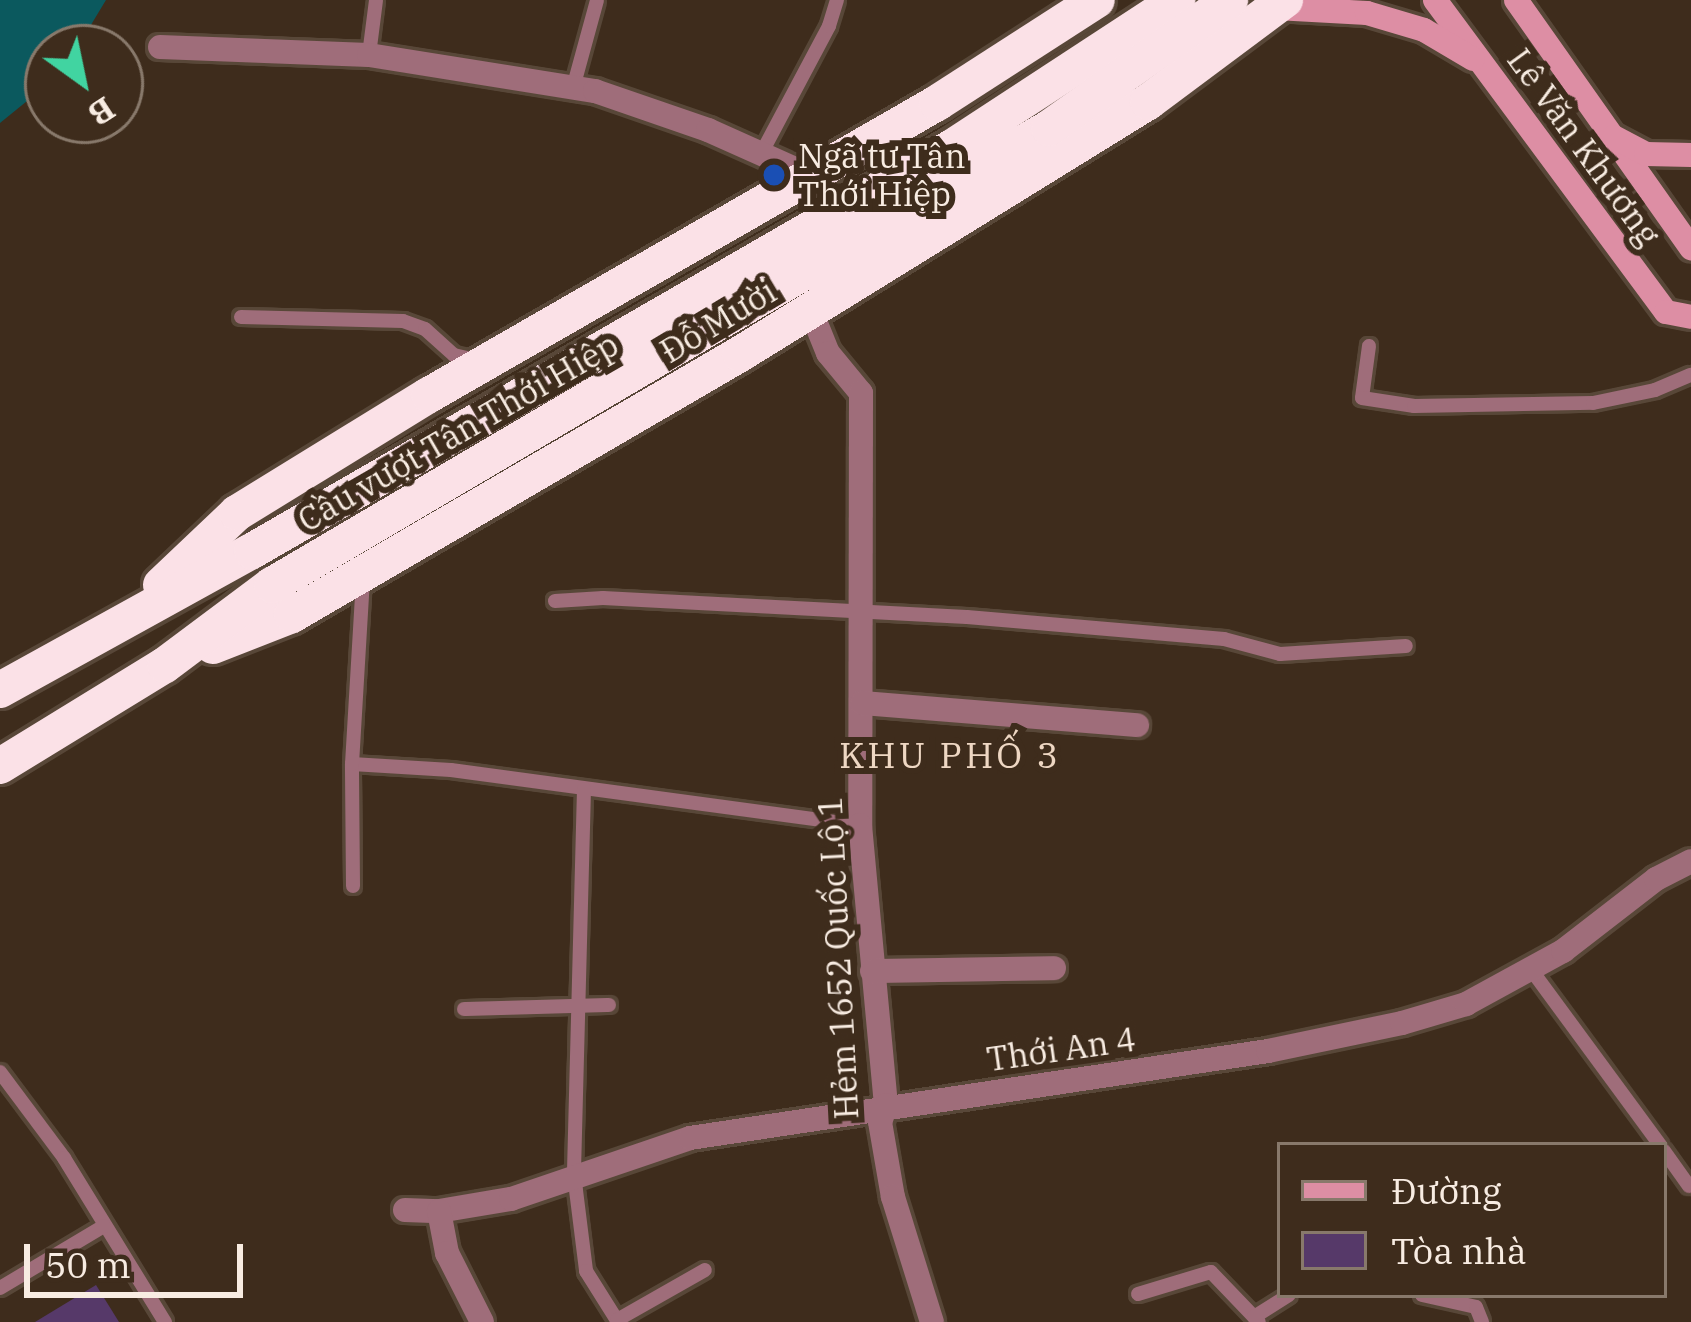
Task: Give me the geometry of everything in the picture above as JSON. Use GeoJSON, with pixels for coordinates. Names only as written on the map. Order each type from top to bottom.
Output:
{"type":"FeatureCollection","features":[{"type":"Feature","properties":{"kind":"highway"},"geometry":{"type":"LineString","coordinates":[[0,690],[131,614],[237,513],[811,176],[1097,0]]}},
{"type":"Feature","properties":{"kind":"highway","name":"Cầu vượt Tân Thới Hiệp"},"geometry":{"type":"LineString","coordinates":[[131,614],[252,551],[954,146],[1177,0]]}},
{"type":"Feature","properties":{"kind":"highway","name":"Cầu vượt Tân Thới Hiệp"},"geometry":{"type":"LineString","coordinates":[[272,585],[1010,152],[1230,0]]}},
{"type":"Feature","properties":{"kind":"highway","name":"Đỗ Mười"},"geometry":{"type":"LineString","coordinates":[[165,665],[292,615],[811,311],[1148,102],[1281,4]]}},
{"type":"Feature","properties":{"kind":"highway","name":"Đỗ Mười"},"geometry":{"type":"LineString","coordinates":[[0,766],[165,665],[272,585]]}},
{"type":"Feature","properties":{"kind":"main road","name":"Lê Văn Khương"},"geometry":{"type":"LineString","coordinates":[[1435,0],[1666,312],[1691,317]]}},
{"type":"Feature","properties":{"kind":"main road","name":"Lê Văn Khương"},"geometry":{"type":"LineString","coordinates":[[1516,0],[1691,248]]}},
{"type":"Feature","properties":{"kind":"main road"},"geometry":{"type":"LineString","coordinates":[[1539,0],[1542,39]]}},
{"type":"Feature","properties":{"kind":"main road"},"geometry":{"type":"LineString","coordinates":[[1281,4],[1367,13],[1424,30],[1483,65]]}},
{"type":"Feature","properties":{"kind":"main road"},"geometry":{"type":"LineString","coordinates":[[1606,132],[1646,154],[1691,155]]}},
{"type":"Feature","properties":{"kind":"street"},"geometry":{"type":"LineString","coordinates":[[160,47],[369,55],[573,88],[708,130],[811,176]]}},
{"type":"Feature","properties":{"kind":"street","name":"Hẻm 1652 Quốc Lộ 1"},"geometry":{"type":"LineString","coordinates":[[811,311],[828,353],[861,393],[860,825],[886,1105],[880,1122],[893,1197],[932,1322]]}},
{"type":"Feature","properties":{"kind":"street"},"geometry":{"type":"LineString","coordinates":[[862,703],[1137,725]]}},
{"type":"Feature","properties":{"kind":"street","name":"Thới An 4"},"geometry":{"type":"LineString","coordinates":[[405,1210],[439,1211],[511,1199],[690,1138],[886,1105],[1153,1070],[1357,1033],[1466,1004],[1563,951],[1656,879],[1691,861]]}},
{"type":"Feature","properties":{"kind":"street"},"geometry":{"type":"LineString","coordinates":[[872,970],[1054,968]]}},
{"type":"Feature","properties":{"kind":"street"},"geometry":{"type":"LineString","coordinates":[[439,1211],[447,1253],[482,1322]]}},
{"type":"Feature","properties":{"kind":"lane"},"geometry":{"type":"LineString","coordinates":[[369,55],[376,0]]}},
{"type":"Feature","properties":{"kind":"lane"},"geometry":{"type":"LineString","coordinates":[[573,88],[597,0]]}},
{"type":"Feature","properties":{"kind":"lane"},"geometry":{"type":"LineString","coordinates":[[761,154],[829,26],[837,0]]}},
{"type":"Feature","properties":{"kind":"lane"},"geometry":{"type":"LineString","coordinates":[[241,317],[403,321],[425,328],[454,355],[486,363]]}},
{"type":"Feature","properties":{"kind":"lane"},"geometry":{"type":"LineString","coordinates":[[1369,346],[1362,398],[1414,406],[1593,403],[1655,390],[1691,375]]}},
{"type":"Feature","properties":{"kind":"lane"},"geometry":{"type":"LineString","coordinates":[[352,886],[352,764],[364,573]]}},
{"type":"Feature","properties":{"kind":"lane"},"geometry":{"type":"LineString","coordinates":[[555,601],[602,598],[1224,639],[1280,654],[1406,646]]}},
{"type":"Feature","properties":{"kind":"lane"},"geometry":{"type":"LineString","coordinates":[[352,764],[451,770],[860,825]]}},
{"type":"Feature","properties":{"kind":"lane"},"geometry":{"type":"LineString","coordinates":[[584,789],[574,1174],[586,1271],[617,1321],[704,1270]]}},
{"type":"Feature","properties":{"kind":"lane"},"geometry":{"type":"LineString","coordinates":[[1530,968],[1658,1142]]}},
{"type":"Feature","properties":{"kind":"lane"},"geometry":{"type":"LineString","coordinates":[[464,1009],[609,1005]]}},
{"type":"Feature","properties":{"kind":"lane"},"geometry":{"type":"LineString","coordinates":[[0,1072],[64,1158],[165,1322]]}},
{"type":"Feature","properties":{"kind":"lane"},"geometry":{"type":"LineString","coordinates":[[1667,1155],[1690,1186]]}},
{"type":"Feature","properties":{"kind":"lane"},"geometry":{"type":"LineString","coordinates":[[0,1288],[104,1226]]}},
{"type":"Feature","properties":{"kind":"lane"},"geometry":{"type":"LineString","coordinates":[[1138,1294],[1211,1272],[1257,1319],[1285,1298]]}},
{"type":"Feature","properties":{"kind":"lane"},"geometry":{"type":"LineString","coordinates":[[1437,1298],[1476,1306],[1482,1322]]}},
{"type":"Feature","properties":{"kind":"water"},"geometry":{"type":"Polygon","coordinates":[[[0,0],[106,0],[92,24],[24,24],[24,104],[0,123],[0,0]]]}},
{"type":"Feature","properties":{"kind":"building"},"geometry":{"type":"Polygon","coordinates":[[[96,1285],[119,1322],[35,1322],[96,1285]]]}},
{"type":"Feature","properties":{"kind":"place","name":"Ngã tư Tân Thới Hiệp"},"geometry":{"type":"Point","coordinates":[774,175]}},
{"type":"Feature","properties":{"kind":"district","name":"KHU PHỐ 3"},"geometry":{"type":"Point","coordinates":[950,755]}}]}
